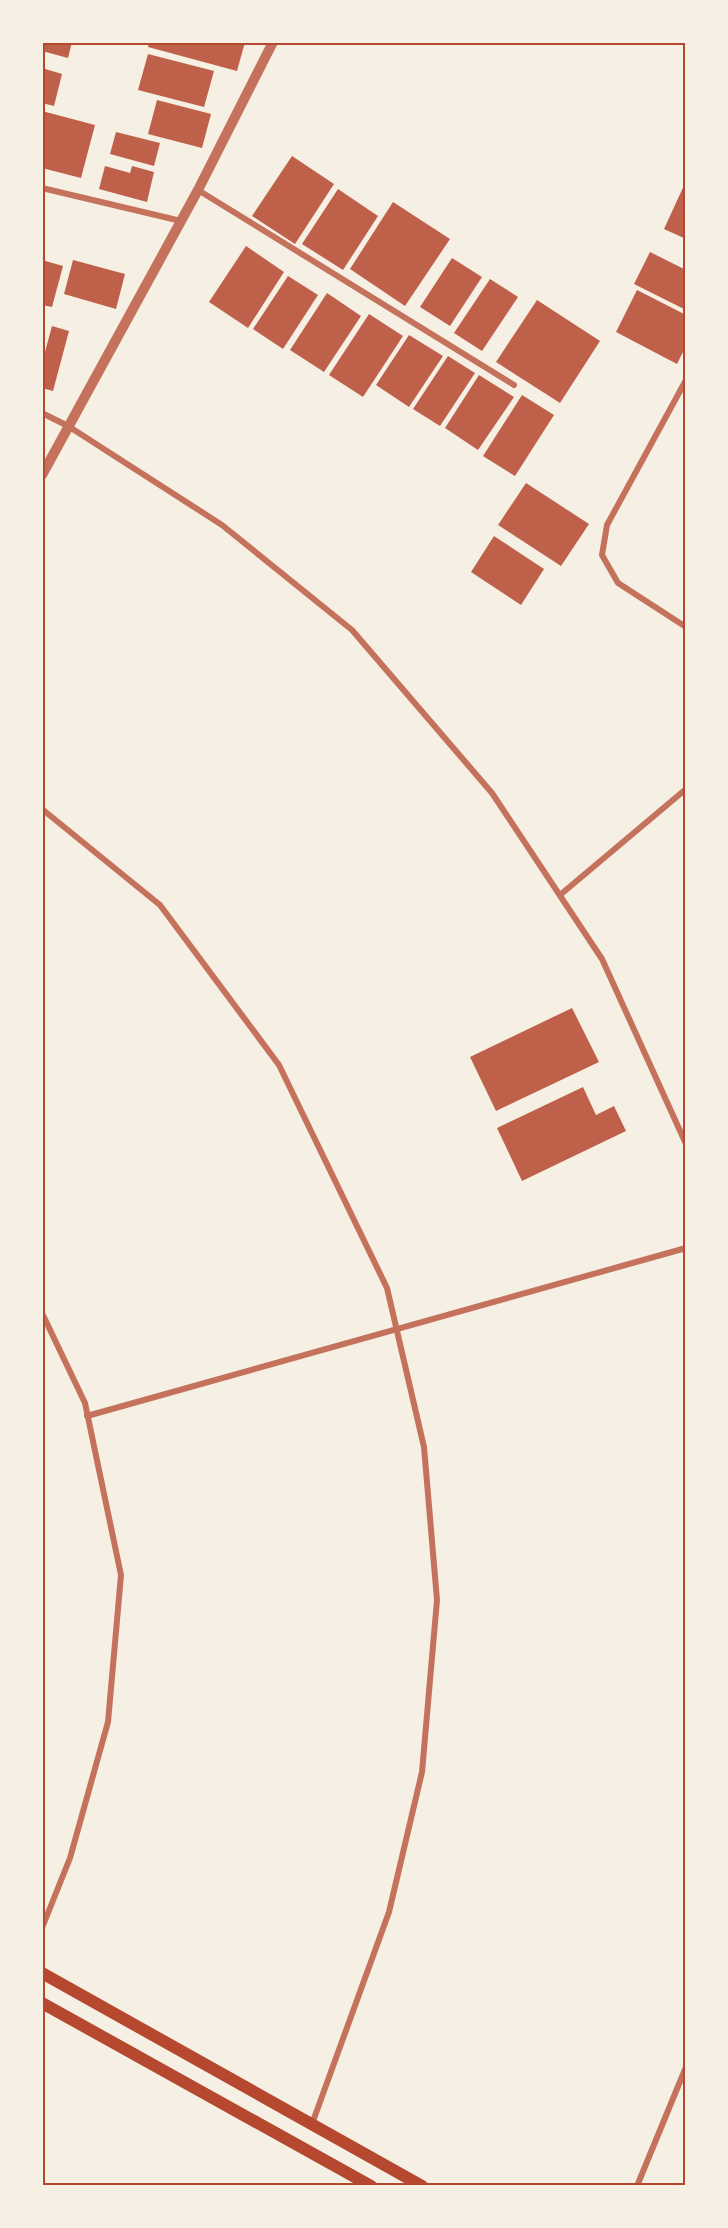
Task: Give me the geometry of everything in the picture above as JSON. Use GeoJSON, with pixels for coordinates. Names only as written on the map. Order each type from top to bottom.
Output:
{"type":"FeatureCollection","features":[{"type":"Feature","properties":{"kind":"main road"},"geometry":{"type":"LineString","coordinates":[[42,1973],[422,2186]]}},
{"type":"Feature","properties":{"kind":"main road"},"geometry":{"type":"LineString","coordinates":[[42,2003],[371,2186]]}},
{"type":"Feature","properties":{"kind":"street"},"geometry":{"type":"LineString","coordinates":[[42,475],[198,190],[273,42]]}},
{"type":"Feature","properties":{"kind":"street"},"geometry":{"type":"LineString","coordinates":[[42,188],[181,221]]}},
{"type":"Feature","properties":{"kind":"street"},"geometry":{"type":"LineString","coordinates":[[198,190],[514,385]]}},
{"type":"Feature","properties":{"kind":"street"},"geometry":{"type":"LineString","coordinates":[[686,380],[607,525],[602,555],[618,583],[686,627]]}},
{"type":"Feature","properties":{"kind":"street"},"geometry":{"type":"LineString","coordinates":[[42,413],[68,426],[222,525],[352,630],[492,793],[602,959],[686,1144]]}},
{"type":"Feature","properties":{"kind":"street"},"geometry":{"type":"LineString","coordinates":[[560,895],[686,789]]}},
{"type":"Feature","properties":{"kind":"street"},"geometry":{"type":"LineString","coordinates":[[42,809],[160,905],[279,1065],[387,1288],[424,1447],[437,1600],[422,1772],[389,1911],[312,2124]]}},
{"type":"Feature","properties":{"kind":"street"},"geometry":{"type":"LineString","coordinates":[[87,1416],[686,1248]]}},
{"type":"Feature","properties":{"kind":"street"},"geometry":{"type":"LineString","coordinates":[[42,1313],[85,1403],[121,1575],[108,1722],[70,1858],[42,1928]]}},
{"type":"Feature","properties":{"kind":"street"},"geometry":{"type":"LineString","coordinates":[[638,2186],[668,2117],[686,2067]]}},
{"type":"Feature","properties":{"kind":"building"},"geometry":{"type":"Polygon","coordinates":[[[42,42],[72,42],[68,58],[42,51],[42,42]]]}},
{"type":"Feature","properties":{"kind":"building"},"geometry":{"type":"Polygon","coordinates":[[[149,42],[245,42],[237,71],[148,47],[149,42]]]}},
{"type":"Feature","properties":{"kind":"building"},"geometry":{"type":"Polygon","coordinates":[[[148,54],[214,71],[204,107],[138,90],[148,54]]]}},
{"type":"Feature","properties":{"kind":"building"},"geometry":{"type":"Polygon","coordinates":[[[42,68],[62,74],[54,106],[42,103],[42,68]]]}},
{"type":"Feature","properties":{"kind":"building"},"geometry":{"type":"Polygon","coordinates":[[[157,100],[211,114],[202,148],[148,134],[157,100]]]}},
{"type":"Feature","properties":{"kind":"building"},"geometry":{"type":"Polygon","coordinates":[[[42,111],[95,125],[81,178],[42,168],[42,111]]]}},
{"type":"Feature","properties":{"kind":"building"},"geometry":{"type":"Polygon","coordinates":[[[116,132],[160,143],[154,166],[110,154],[116,132]]]}},
{"type":"Feature","properties":{"kind":"building"},"geometry":{"type":"Polygon","coordinates":[[[292,156],[334,184],[295,244],[252,216],[292,156]]]}},
{"type":"Feature","properties":{"kind":"building"},"geometry":{"type":"Polygon","coordinates":[[[105,166],[130,173],[132,166],[154,172],[147,202],[99,189],[105,166]]]}},
{"type":"Feature","properties":{"kind":"building"},"geometry":{"type":"Polygon","coordinates":[[[686,181],[686,239],[664,229],[686,181]]]}},
{"type":"Feature","properties":{"kind":"building"},"geometry":{"type":"Polygon","coordinates":[[[338,189],[378,216],[343,270],[302,244],[338,189]]]}},
{"type":"Feature","properties":{"kind":"building"},"geometry":{"type":"Polygon","coordinates":[[[393,202],[450,239],[405,306],[350,269],[393,202]]]}},
{"type":"Feature","properties":{"kind":"building"},"geometry":{"type":"Polygon","coordinates":[[[246,246],[284,272],[248,328],[209,302],[246,246]]]}},
{"type":"Feature","properties":{"kind":"building"},"geometry":{"type":"Polygon","coordinates":[[[650,252],[686,270],[686,310],[634,284],[650,252]]]}},
{"type":"Feature","properties":{"kind":"building"},"geometry":{"type":"Polygon","coordinates":[[[452,258],[482,277],[450,326],[420,307],[452,258]]]}},
{"type":"Feature","properties":{"kind":"building"},"geometry":{"type":"Polygon","coordinates":[[[42,260],[63,266],[52,307],[42,305],[42,260]]]}},
{"type":"Feature","properties":{"kind":"building"},"geometry":{"type":"Polygon","coordinates":[[[73,260],[125,274],[116,309],[64,294],[73,260]]]}},
{"type":"Feature","properties":{"kind":"building"},"geometry":{"type":"Polygon","coordinates":[[[288,276],[318,295],[283,349],[253,329],[288,276]]]}},
{"type":"Feature","properties":{"kind":"building"},"geometry":{"type":"Polygon","coordinates":[[[490,279],[518,297],[482,351],[454,333],[490,279]]]}},
{"type":"Feature","properties":{"kind":"building"},"geometry":{"type":"Polygon","coordinates":[[[637,290],[686,315],[686,346],[677,364],[616,332],[637,290]]]}},
{"type":"Feature","properties":{"kind":"building"},"geometry":{"type":"Polygon","coordinates":[[[327,293],[361,316],[324,372],[290,350],[327,293]]]}},
{"type":"Feature","properties":{"kind":"building"},"geometry":{"type":"Polygon","coordinates":[[[537,300],[600,341],[560,403],[496,362],[537,300]]]}},
{"type":"Feature","properties":{"kind":"building"},"geometry":{"type":"Polygon","coordinates":[[[369,314],[403,336],[363,397],[329,375],[369,314]]]}},
{"type":"Feature","properties":{"kind":"building"},"geometry":{"type":"Polygon","coordinates":[[[52,326],[69,331],[53,391],[42,388],[42,363],[52,326]]]}},
{"type":"Feature","properties":{"kind":"building"},"geometry":{"type":"Polygon","coordinates":[[[409,335],[443,356],[409,407],[376,385],[409,335]]]}},
{"type":"Feature","properties":{"kind":"building"},"geometry":{"type":"Polygon","coordinates":[[[448,356],[475,373],[440,426],[413,409],[448,356]]]}},
{"type":"Feature","properties":{"kind":"building"},"geometry":{"type":"Polygon","coordinates":[[[479,375],[514,397],[478,450],[445,428],[479,375]]]}},
{"type":"Feature","properties":{"kind":"building"},"geometry":{"type":"Polygon","coordinates":[[[522,395],[554,415],[515,476],[483,456],[522,395]]]}},
{"type":"Feature","properties":{"kind":"building"},"geometry":{"type":"Polygon","coordinates":[[[526,483],[589,524],[561,566],[498,525],[526,483]]]}},
{"type":"Feature","properties":{"kind":"building"},"geometry":{"type":"Polygon","coordinates":[[[494,536],[544,569],[521,605],[471,572],[494,536]]]}},
{"type":"Feature","properties":{"kind":"building"},"geometry":{"type":"Polygon","coordinates":[[[572,1008],[599,1062],[496,1111],[470,1057],[572,1008]]]}},
{"type":"Feature","properties":{"kind":"building"},"geometry":{"type":"Polygon","coordinates":[[[583,1087],[596,1115],[614,1106],[626,1131],[522,1181],[497,1128],[583,1087]]]}}]}
